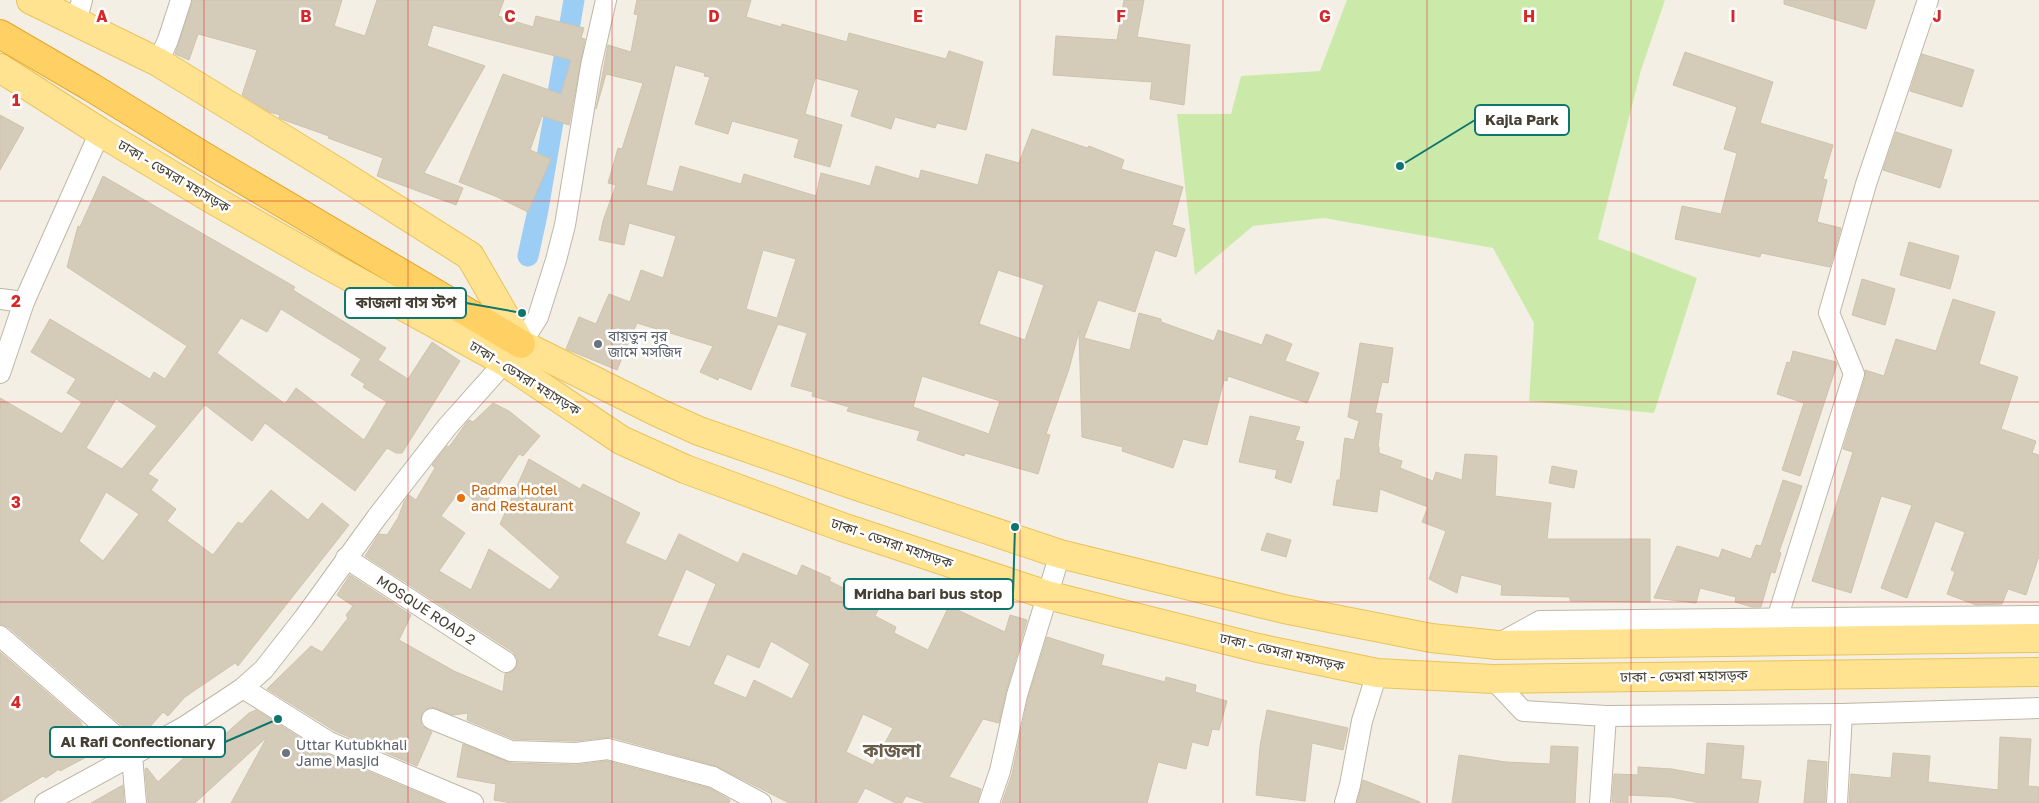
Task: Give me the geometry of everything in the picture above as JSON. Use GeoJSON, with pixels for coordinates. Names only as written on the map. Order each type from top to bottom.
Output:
{"type":"FeatureCollection","features":[{"type":"Feature","properties":{"kind":"highway"},"geometry":{"type":"LineString","coordinates":[[0,20],[52,47],[237,159],[326,217],[513,353]]}},
{"type":"Feature","properties":{"kind":"highway"},"geometry":{"type":"LineString","coordinates":[[0,34],[391,266]]}},
{"type":"Feature","properties":{"kind":"main road","name":"ঢাকা - ডেমরা মহাসড়ক"},"geometry":{"type":"LineString","coordinates":[[31,0],[79,11],[470,256],[513,353],[621,440],[685,469],[842,527],[1035,591],[1258,648],[1377,673],[1493,679],[2039,672]]}},
{"type":"Feature","properties":{"kind":"main road","name":"ঢাকা - ডেমরা মহাসড়ক"},"geometry":{"type":"LineString","coordinates":[[0,68],[100,132],[317,260],[513,353],[699,431],[1060,554],[1284,609],[1431,638],[1497,645],[2039,638]]}},
{"type":"Feature","properties":{"kind":"main road"},"geometry":{"type":"LineString","coordinates":[[685,469],[699,431]]}},
{"type":"Feature","properties":{"kind":"main road"},"geometry":{"type":"LineString","coordinates":[[1034,546],[1035,591]]}},
{"type":"Feature","properties":{"kind":"street"},"geometry":{"type":"LineString","coordinates":[[158,62],[168,40],[181,0]]}},
{"type":"Feature","properties":{"kind":"street"},"geometry":{"type":"LineString","coordinates":[[45,803],[184,727],[243,688],[264,669],[346,558],[447,427],[513,353],[538,317],[556,260],[565,225],[591,66],[606,0]]}},
{"type":"Feature","properties":{"kind":"street"},"geometry":{"type":"LineString","coordinates":[[1777,619],[1854,374],[1829,313],[1866,184],[1928,0]]}},
{"type":"Feature","properties":{"kind":"street"},"geometry":{"type":"LineString","coordinates":[[1,369],[24,302],[100,132]]}},
{"type":"Feature","properties":{"kind":"street"},"geometry":{"type":"LineString","coordinates":[[0,299],[24,302]]}},
{"type":"Feature","properties":{"kind":"street"},"geometry":{"type":"LineString","coordinates":[[989,803],[1000,771],[1017,695],[1035,591],[1060,554]]}},
{"type":"Feature","properties":{"kind":"street","name":"MOSQUE ROAD 2"},"geometry":{"type":"LineString","coordinates":[[346,558],[506,662]]}},
{"type":"Feature","properties":{"kind":"street"},"geometry":{"type":"LineString","coordinates":[[1497,645],[1540,620],[2039,616]]}},
{"type":"Feature","properties":{"kind":"street"},"geometry":{"type":"LineString","coordinates":[[0,636],[119,739],[132,756],[136,803]]}},
{"type":"Feature","properties":{"kind":"street"},"geometry":{"type":"LineString","coordinates":[[1344,803],[1350,785],[1362,721],[1377,673]]}},
{"type":"Feature","properties":{"kind":"street"},"geometry":{"type":"LineString","coordinates":[[1493,679],[1523,711],[1606,716],[1842,714],[2039,708]]}},
{"type":"Feature","properties":{"kind":"street"},"geometry":{"type":"LineString","coordinates":[[243,688],[329,742],[473,803]]}},
{"type":"Feature","properties":{"kind":"street"},"geometry":{"type":"LineString","coordinates":[[1837,803],[1842,714]]}},
{"type":"Feature","properties":{"kind":"street"},"geometry":{"type":"LineString","coordinates":[[1600,803],[1606,716]]}},
{"type":"Feature","properties":{"kind":"street"},"geometry":{"type":"LineString","coordinates":[[432,720],[511,751],[576,753],[608,749],[714,776],[761,803]]}},
{"type":"Feature","properties":{"kind":"green space"},"geometry":{"type":"Polygon","coordinates":[[[1347,0],[1665,0],[1641,70],[1598,239],[1697,278],[1654,413],[1529,401],[1534,323],[1493,248],[1324,218],[1253,226],[1195,275],[1177,114],[1231,114],[1241,76],[1320,71],[1347,0]]]}},
{"type":"Feature","properties":{"kind":"building"},"geometry":{"type":"Polygon","coordinates":[[[193,0],[342,0],[334,26],[365,36],[377,0],[504,0],[498,16],[533,27],[536,16],[584,28],[581,38],[585,39],[569,125],[542,116],[530,150],[551,159],[528,212],[495,196],[459,182],[503,74],[561,94],[571,60],[433,25],[427,46],[485,66],[424,173],[463,188],[456,205],[377,176],[383,158],[281,119],[279,118],[280,115],[269,112],[242,95],[257,50],[198,34],[189,60],[175,54],[193,0]]]}},
{"type":"Feature","properties":{"kind":"building"},"geometry":{"type":"Polygon","coordinates":[[[637,0],[751,0],[746,17],[781,27],[782,24],[847,42],[849,33],[946,59],[949,51],[983,62],[966,130],[937,123],[935,128],[895,117],[891,129],[851,116],[859,90],[815,78],[805,114],[842,125],[830,167],[794,157],[799,139],[732,121],[728,134],[695,124],[710,77],[704,76],[705,73],[675,65],[646,185],[673,192],[680,166],[741,184],[744,174],[816,196],[821,173],[870,186],[876,166],[919,179],[921,170],[978,185],[986,154],[1019,163],[1032,129],[1087,148],[1089,146],[1124,160],[1121,169],[1183,187],[1172,225],[1185,229],[1176,257],[1155,250],[1135,312],[1098,300],[1084,338],[1130,350],[1139,313],[1161,319],[1161,322],[1214,341],[1218,330],[1262,345],[1266,334],[1292,344],[1285,361],[1319,373],[1307,403],[1228,376],[1227,381],[1224,380],[1207,445],[1183,439],[1173,468],[1122,451],[1123,447],[1082,437],[1079,331],[1069,369],[1046,434],[1050,435],[1038,474],[965,453],[964,456],[917,440],[920,431],[847,411],[849,407],[812,396],[813,392],[791,386],[807,333],[778,324],[751,390],[719,377],[718,380],[700,372],[713,346],[637,323],[617,370],[566,349],[579,317],[596,324],[609,294],[630,302],[641,270],[663,278],[676,236],[629,223],[624,245],[599,240],[603,221],[616,185],[608,183],[618,148],[622,149],[643,83],[606,74],[596,109],[608,45],[631,52],[638,15],[634,14],[637,0]],[[763,250],[746,309],[777,318],[796,259],[763,250]],[[998,270],[979,324],[1025,340],[1044,285],[998,270]],[[922,376],[913,407],[989,434],[1000,401],[922,376]]]}},
{"type":"Feature","properties":{"kind":"building"},"geometry":{"type":"Polygon","coordinates":[[[1124,0],[1144,0],[1137,37],[1190,45],[1184,105],[1150,99],[1152,82],[1053,75],[1056,36],[1117,40],[1124,0]]]}},
{"type":"Feature","properties":{"kind":"building"},"geometry":{"type":"Polygon","coordinates":[[[1784,0],[1875,0],[1866,29],[1784,4],[1784,0]]]}},
{"type":"Feature","properties":{"kind":"building"},"geometry":{"type":"Polygon","coordinates":[[[1685,52],[1773,82],[1760,123],[1833,145],[1823,179],[1827,180],[1817,222],[1841,228],[1830,267],[1761,253],[1760,257],[1675,239],[1682,206],[1721,214],[1737,153],[1724,149],[1737,107],[1673,85],[1685,52]]]}},
{"type":"Feature","properties":{"kind":"building"},"geometry":{"type":"Polygon","coordinates":[[[1922,54],[1974,70],[1962,107],[1910,91],[1922,54]]]}},
{"type":"Feature","properties":{"kind":"building"},"geometry":{"type":"Polygon","coordinates":[[[0,115],[24,128],[0,170],[0,115]]]}},
{"type":"Feature","properties":{"kind":"building"},"geometry":{"type":"Polygon","coordinates":[[[1896,132],[1952,150],[1940,188],[1883,170],[1896,132]]]}},
{"type":"Feature","properties":{"kind":"building"},"geometry":{"type":"Polygon","coordinates":[[[103,176],[295,287],[293,290],[386,348],[378,360],[408,379],[432,342],[460,361],[402,453],[396,453],[387,448],[355,491],[265,423],[252,441],[205,405],[148,474],[158,480],[151,490],[176,509],[167,521],[213,555],[238,522],[242,524],[271,490],[308,520],[322,503],[349,525],[238,666],[235,663],[185,697],[168,716],[163,712],[140,738],[135,740],[127,730],[8,627],[0,624],[0,398],[62,434],[82,402],[67,393],[76,379],[31,352],[50,319],[150,379],[154,372],[165,379],[187,346],[67,267],[78,226],[80,227],[103,176]],[[281,309],[267,332],[241,318],[217,353],[285,404],[296,388],[364,440],[387,402],[363,387],[365,384],[351,375],[361,359],[281,309]],[[116,399],[86,448],[122,469],[157,426],[116,399]],[[106,492],[79,541],[103,561],[139,514],[106,492]]]}},
{"type":"Feature","properties":{"kind":"building"},"geometry":{"type":"Polygon","coordinates":[[[1909,242],[1959,256],[1950,289],[1900,275],[1909,242]]]}},
{"type":"Feature","properties":{"kind":"building"},"geometry":{"type":"Polygon","coordinates":[[[1862,279],[1895,289],[1885,325],[1852,315],[1862,279]]]}},
{"type":"Feature","properties":{"kind":"building"},"geometry":{"type":"Polygon","coordinates":[[[1953,299],[1995,312],[1979,364],[2018,377],[2001,429],[2036,441],[2032,453],[2039,455],[2039,556],[2026,595],[2008,589],[2002,604],[1976,605],[1947,594],[1955,572],[1951,570],[1965,532],[1935,521],[1907,598],[1881,588],[1912,505],[1881,496],[1851,593],[1812,581],[1853,452],[1843,449],[1865,378],[1865,370],[1884,376],[1896,339],[1936,351],[1953,299]]]}},
{"type":"Feature","properties":{"kind":"building"},"geometry":{"type":"Polygon","coordinates":[[[1360,343],[1393,348],[1388,383],[1382,382],[1375,413],[1382,414],[1378,446],[1379,453],[1402,461],[1400,468],[1433,481],[1436,472],[1462,480],[1465,454],[1497,456],[1495,496],[1551,503],[1547,539],[1650,539],[1650,602],[1570,601],[1570,597],[1501,595],[1502,585],[1461,575],[1457,593],[1429,579],[1446,531],[1422,522],[1428,507],[1380,489],[1377,512],[1333,505],[1337,480],[1340,480],[1345,438],[1354,440],[1359,421],[1348,417],[1360,343]]]}},
{"type":"Feature","properties":{"kind":"building"},"geometry":{"type":"Polygon","coordinates":[[[1793,351],[1836,362],[1837,364],[1800,476],[1782,470],[1804,403],[1777,394],[1787,362],[1790,363],[1793,351]]]}},
{"type":"Feature","properties":{"kind":"building"},"geometry":{"type":"Polygon","coordinates":[[[493,403],[509,411],[540,436],[523,456],[519,454],[482,508],[461,489],[441,516],[465,533],[439,571],[471,590],[489,549],[550,590],[560,577],[500,524],[529,459],[580,489],[583,484],[640,513],[625,543],[666,561],[679,534],[738,563],[743,553],[797,576],[802,565],[831,578],[829,581],[856,594],[854,597],[878,610],[875,616],[896,627],[894,633],[928,650],[949,606],[1005,632],[1010,615],[1027,620],[999,723],[983,719],[949,777],[981,789],[977,803],[926,803],[906,796],[902,803],[896,803],[865,788],[857,803],[789,803],[716,766],[611,737],[575,741],[513,739],[467,720],[468,713],[453,715],[431,707],[424,710],[421,715],[422,726],[432,732],[417,766],[335,731],[267,689],[311,646],[322,652],[348,618],[346,615],[353,606],[337,595],[350,575],[411,615],[399,640],[454,671],[503,692],[505,674],[512,672],[518,663],[517,657],[513,652],[365,556],[379,534],[387,535],[409,495],[416,500],[435,468],[432,465],[447,446],[449,447],[469,420],[473,422],[493,403]],[[686,569],[657,636],[690,647],[716,584],[686,569]],[[771,641],[759,668],[727,654],[713,684],[746,698],[754,680],[792,699],[810,664],[771,641]],[[863,714],[846,752],[873,765],[893,728],[863,714]]]}},
{"type":"Feature","properties":{"kind":"building"},"geometry":{"type":"Polygon","coordinates":[[[1250,416],[1300,427],[1295,440],[1304,442],[1291,483],[1275,478],[1277,470],[1239,462],[1250,416]]]}},
{"type":"Feature","properties":{"kind":"building"},"geometry":{"type":"Polygon","coordinates":[[[1552,466],[1577,471],[1574,488],[1549,483],[1552,466]]]}},
{"type":"Feature","properties":{"kind":"building"},"geometry":{"type":"Polygon","coordinates":[[[1783,480],[1802,486],[1779,552],[1781,553],[1775,573],[1771,572],[1761,607],[1752,607],[1735,602],[1736,597],[1700,588],[1696,603],[1654,598],[1677,546],[1719,558],[1722,549],[1751,559],[1756,545],[1761,546],[1783,480]]]}},
{"type":"Feature","properties":{"kind":"building"},"geometry":{"type":"Polygon","coordinates":[[[1267,533],[1291,540],[1286,557],[1261,550],[1267,533]]]}},
{"type":"Feature","properties":{"kind":"building"},"geometry":{"type":"Polygon","coordinates":[[[1047,637],[1104,655],[1101,665],[1165,682],[1166,677],[1196,685],[1195,692],[1227,701],[1219,730],[1212,729],[1208,746],[1192,742],[1186,769],[1158,762],[1147,803],[1002,803],[1012,774],[1028,698],[1047,637]]]}},
{"type":"Feature","properties":{"kind":"building"},"geometry":{"type":"Polygon","coordinates":[[[0,652],[80,721],[96,752],[60,771],[59,769],[46,778],[43,776],[0,802],[0,652]]]}},
{"type":"Feature","properties":{"kind":"building"},"geometry":{"type":"Polygon","coordinates":[[[256,710],[324,753],[443,803],[231,803],[267,737],[195,803],[148,803],[145,769],[147,768],[158,782],[191,751],[188,750],[216,732],[223,736],[249,713],[256,710]]]}},
{"type":"Feature","properties":{"kind":"building"},"geometry":{"type":"Polygon","coordinates":[[[1267,710],[1348,728],[1343,750],[1312,743],[1305,801],[1256,795],[1260,746],[1267,710]]]}},
{"type":"Feature","properties":{"kind":"building"},"geometry":{"type":"Polygon","coordinates":[[[2000,737],[2031,739],[2028,786],[2039,787],[2039,803],[1849,803],[1851,774],[1891,778],[1893,753],[1930,756],[1928,782],[1998,790],[2000,737]]]}},
{"type":"Feature","properties":{"kind":"building"},"geometry":{"type":"Polygon","coordinates":[[[1707,743],[1744,746],[1741,779],[1761,781],[1758,803],[1700,803],[1671,797],[1628,795],[1628,803],[1612,802],[1614,774],[1638,775],[1638,767],[1672,769],[1705,775],[1707,743]]]}},
{"type":"Feature","properties":{"kind":"building"},"geometry":{"type":"Polygon","coordinates":[[[463,744],[511,763],[576,765],[607,761],[709,788],[730,800],[729,803],[512,803],[494,800],[496,784],[457,777],[463,744]]]}},
{"type":"Feature","properties":{"kind":"building"},"geometry":{"type":"Polygon","coordinates":[[[1551,746],[1578,747],[1575,803],[1452,803],[1459,755],[1506,762],[1550,764],[1551,746]]]}},
{"type":"Feature","properties":{"kind":"building"},"geometry":{"type":"Polygon","coordinates":[[[1808,760],[1827,762],[1825,803],[1804,803],[1808,760]]]}},
{"type":"Feature","properties":{"kind":"building"},"geometry":{"type":"Polygon","coordinates":[[[1363,780],[1420,802],[1420,803],[1357,803],[1363,780]]]}},
{"type":"Feature","properties":{"kind":"building"},"geometry":{"type":"Polygon","coordinates":[[[123,785],[124,803],[91,803],[123,785]]]}},
{"type":"Feature","properties":{"kind":"waterway"},"geometry":{"type":"LineString","coordinates":[[528,256],[537,215],[574,0]]}},
{"type":"Feature","properties":{"kind":"place","name":"Kajla Park"},"geometry":{"type":"Point","coordinates":[1400,166]}},
{"type":"Feature","properties":{"kind":"place","name":"কাজলা বাস স্টপ"},"geometry":{"type":"Point","coordinates":[522,313]}},
{"type":"Feature","properties":{"kind":"place","name":"বায়তুন নূর জামে মসজিদ"},"geometry":{"type":"Point","coordinates":[598,344]}},
{"type":"Feature","properties":{"kind":"place","name":"Padma Hotel and Restaurant"},"geometry":{"type":"Point","coordinates":[461,498]}},
{"type":"Feature","properties":{"kind":"place","name":"Mridha bari bus stop"},"geometry":{"type":"Point","coordinates":[1015,527]}},
{"type":"Feature","properties":{"kind":"place","name":"Al Rafi Confectionary"},"geometry":{"type":"Point","coordinates":[278,719]}},
{"type":"Feature","properties":{"kind":"place","name":"Uttar Kutubkhali Jame Masjid"},"geometry":{"type":"Point","coordinates":[286,753]}},
{"type":"Feature","properties":{"kind":"district","name":"কাজলা"},"geometry":{"type":"Point","coordinates":[892,750]}}]}
